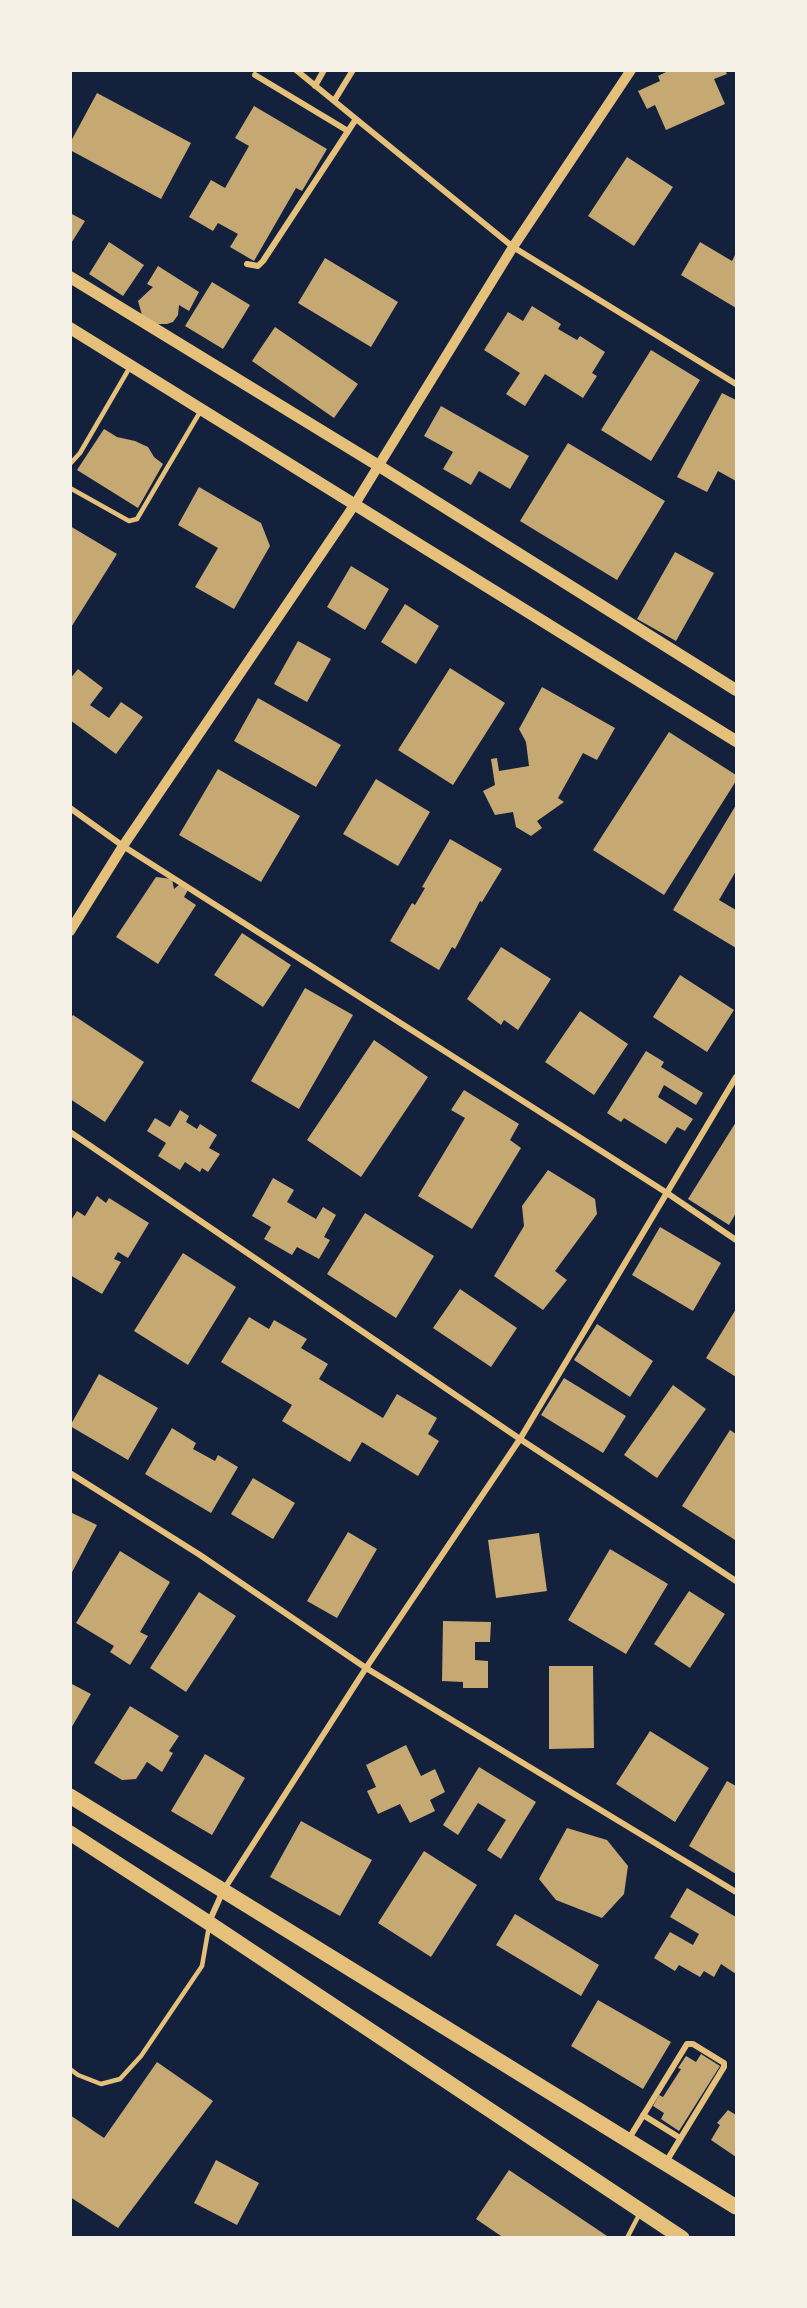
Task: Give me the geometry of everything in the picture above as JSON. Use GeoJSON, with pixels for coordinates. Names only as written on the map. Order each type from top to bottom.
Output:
{"type":"FeatureCollection","features":[{"type":"Feature","properties":{"kind":"main road"},"geometry":{"type":"LineString","coordinates":[[70,276],[736,690]]}},
{"type":"Feature","properties":{"kind":"main road"},"geometry":{"type":"LineString","coordinates":[[70,328],[736,741]]}},
{"type":"Feature","properties":{"kind":"main road"},"geometry":{"type":"LineString","coordinates":[[70,1796],[736,2207]]}},
{"type":"Feature","properties":{"kind":"main road"},"geometry":{"type":"LineString","coordinates":[[70,1833],[682,2238]]}},
{"type":"Feature","properties":{"kind":"street"},"geometry":{"type":"LineString","coordinates":[[296,70],[513,247],[736,384]]}},
{"type":"Feature","properties":{"kind":"street"},"geometry":{"type":"LineString","coordinates":[[315,86],[324,70]]}},
{"type":"Feature","properties":{"kind":"street"},"geometry":{"type":"LineString","coordinates":[[334,101],[353,70]]}},
{"type":"Feature","properties":{"kind":"street"},"geometry":{"type":"LineString","coordinates":[[70,931],[123,846],[355,504],[513,247],[630,70]]}},
{"type":"Feature","properties":{"kind":"street"},"geometry":{"type":"LineString","coordinates":[[255,75],[348,131]]}},
{"type":"Feature","properties":{"kind":"street"},"geometry":{"type":"LineString","coordinates":[[248,264],[258,266],[263,261],[356,119]]}},
{"type":"Feature","properties":{"kind":"street"},"geometry":{"type":"LineString","coordinates":[[70,808],[123,846],[667,1193],[736,1240]]}},
{"type":"Feature","properties":{"kind":"street"},"geometry":{"type":"LineString","coordinates":[[209,1923],[223,1891],[366,1668],[520,1439],[736,1077]]}},
{"type":"Feature","properties":{"kind":"street"},"geometry":{"type":"LineString","coordinates":[[70,1132],[520,1439],[736,1581]]}},
{"type":"Feature","properties":{"kind":"street"},"geometry":{"type":"LineString","coordinates":[[70,1473],[200,1555],[366,1668],[736,1892]]}},
{"type":"Feature","properties":{"kind":"street"},"geometry":{"type":"LineString","coordinates":[[628,2140],[689,2043],[724,2062],[723,2069],[665,2163]]}},
{"type":"Feature","properties":{"kind":"street"},"geometry":{"type":"LineString","coordinates":[[643,2115],[680,2138]]}},
{"type":"Feature","properties":{"kind":"lane"},"geometry":{"type":"LineString","coordinates":[[70,464],[80,453],[131,366]]}},
{"type":"Feature","properties":{"kind":"lane"},"geometry":{"type":"LineString","coordinates":[[70,488],[129,521],[137,519],[202,410]]}},
{"type":"Feature","properties":{"kind":"lane"},"geometry":{"type":"LineString","coordinates":[[70,2069],[78,2075],[101,2084],[120,2079],[141,2056],[202,1966],[209,1923]]}},
{"type":"Feature","properties":{"kind":"lane"},"geometry":{"type":"LineString","coordinates":[[627,2238],[641,2211]]}},
{"type":"Feature","properties":{"kind":"building"},"geometry":{"type":"Polygon","coordinates":[[[670,70],[725,70],[727,74],[714,79],[725,104],[666,130],[655,105],[647,109],[638,91],[660,81],[658,76],[670,70]]]}},
{"type":"Feature","properties":{"kind":"building"},"geometry":{"type":"Polygon","coordinates":[[[97,93],[191,143],[161,199],[70,150],[70,143],[97,93]]]}},
{"type":"Feature","properties":{"kind":"building"},"geometry":{"type":"Polygon","coordinates":[[[254,106],[327,149],[302,191],[296,188],[254,261],[230,247],[238,234],[218,223],[213,231],[189,217],[211,180],[225,188],[249,146],[235,138],[254,106]]]}},
{"type":"Feature","properties":{"kind":"building"},"geometry":{"type":"Polygon","coordinates":[[[627,157],[673,187],[634,246],[588,216],[627,157]]]}},
{"type":"Feature","properties":{"kind":"building"},"geometry":{"type":"Polygon","coordinates":[[[70,213],[85,221],[70,245],[70,213]]]}},
{"type":"Feature","properties":{"kind":"building"},"geometry":{"type":"Polygon","coordinates":[[[109,242],[144,265],[123,296],[89,274],[109,242]]]}},
{"type":"Feature","properties":{"kind":"building"},"geometry":{"type":"Polygon","coordinates":[[[700,242],[732,261],[736,253],[736,308],[681,275],[700,242]]]}},
{"type":"Feature","properties":{"kind":"building"},"geometry":{"type":"Polygon","coordinates":[[[325,258],[398,302],[371,347],[298,303],[325,258]]]}},
{"type":"Feature","properties":{"kind":"building"},"geometry":{"type":"Polygon","coordinates":[[[158,266],[199,292],[189,311],[179,305],[178,315],[173,322],[167,324],[157,324],[142,315],[138,301],[153,287],[147,284],[158,266]]]}},
{"type":"Feature","properties":{"kind":"building"},"geometry":{"type":"Polygon","coordinates":[[[212,282],[250,305],[223,349],[185,326],[212,282]]]}},
{"type":"Feature","properties":{"kind":"building"},"geometry":{"type":"Polygon","coordinates":[[[532,306],[561,324],[558,329],[577,340],[580,336],[605,352],[592,373],[597,376],[583,398],[545,374],[525,406],[506,394],[520,373],[484,350],[508,312],[523,321],[532,306]]]}},
{"type":"Feature","properties":{"kind":"building"},"geometry":{"type":"Polygon","coordinates":[[[275,327],[358,384],[334,418],[252,361],[275,327]]]}},
{"type":"Feature","properties":{"kind":"building"},"geometry":{"type":"Polygon","coordinates":[[[651,350],[700,380],[651,461],[601,430],[651,350]]]}},
{"type":"Feature","properties":{"kind":"building"},"geometry":{"type":"Polygon","coordinates":[[[722,393],[736,400],[736,481],[718,471],[707,492],[677,477],[722,393]]]}},
{"type":"Feature","properties":{"kind":"building"},"geometry":{"type":"Polygon","coordinates":[[[441,406],[529,456],[510,489],[479,471],[471,485],[443,469],[453,452],[424,436],[441,406]]]}},
{"type":"Feature","properties":{"kind":"building"},"geometry":{"type":"Polygon","coordinates":[[[104,429],[117,437],[148,447],[154,457],[163,464],[138,508],[77,470],[104,429]]]}},
{"type":"Feature","properties":{"kind":"building"},"geometry":{"type":"Polygon","coordinates":[[[568,443],[665,501],[617,580],[520,521],[568,443]]]}},
{"type":"Feature","properties":{"kind":"building"},"geometry":{"type":"Polygon","coordinates":[[[199,487],[261,523],[270,546],[234,609],[195,587],[218,548],[178,525],[199,487]]]}},
{"type":"Feature","properties":{"kind":"building"},"geometry":{"type":"Polygon","coordinates":[[[70,526],[117,554],[70,629],[70,526]]]}},
{"type":"Feature","properties":{"kind":"building"},"geometry":{"type":"Polygon","coordinates":[[[675,552],[714,573],[676,641],[637,619],[675,552]]]}},
{"type":"Feature","properties":{"kind":"building"},"geometry":{"type":"Polygon","coordinates":[[[351,566],[389,589],[365,630],[327,607],[351,566]]]}},
{"type":"Feature","properties":{"kind":"building"},"geometry":{"type":"Polygon","coordinates":[[[405,604],[439,626],[416,664],[381,642],[405,604]]]}},
{"type":"Feature","properties":{"kind":"building"},"geometry":{"type":"Polygon","coordinates":[[[298,641],[331,659],[307,702],[274,684],[298,641]]]}},
{"type":"Feature","properties":{"kind":"building"},"geometry":{"type":"Polygon","coordinates":[[[450,668],[505,703],[453,785],[398,750],[450,668]]]}},
{"type":"Feature","properties":{"kind":"building"},"geometry":{"type":"Polygon","coordinates":[[[78,669],[103,688],[90,705],[109,718],[121,702],[143,717],[116,754],[70,720],[70,679],[78,669]]]}},
{"type":"Feature","properties":{"kind":"building"},"geometry":{"type":"Polygon","coordinates":[[[542,687],[615,728],[597,760],[583,753],[558,798],[564,802],[537,821],[542,828],[531,836],[516,827],[513,812],[495,815],[483,791],[495,785],[491,759],[497,758],[499,771],[529,766],[526,742],[519,729],[542,687]]]}},
{"type":"Feature","properties":{"kind":"building"},"geometry":{"type":"Polygon","coordinates":[[[258,698],[341,745],[316,787],[234,741],[258,698]]]}},
{"type":"Feature","properties":{"kind":"building"},"geometry":{"type":"Polygon","coordinates":[[[669,732],[736,775],[736,781],[664,895],[593,850],[669,732]]]}},
{"type":"Feature","properties":{"kind":"building"},"geometry":{"type":"Polygon","coordinates":[[[218,769],[300,816],[261,882],[179,835],[218,769]]]}},
{"type":"Feature","properties":{"kind":"building"},"geometry":{"type":"Polygon","coordinates":[[[376,779],[430,812],[398,866],[343,834],[376,779]]]}},
{"type":"Feature","properties":{"kind":"building"},"geometry":{"type":"Polygon","coordinates":[[[736,805],[736,871],[719,900],[736,910],[736,948],[673,910],[736,805]]]}},
{"type":"Feature","properties":{"kind":"building"},"geometry":{"type":"Polygon","coordinates":[[[450,839],[502,869],[482,902],[480,901],[455,949],[452,947],[439,970],[390,941],[412,903],[415,905],[425,888],[422,887],[450,839]]]}},
{"type":"Feature","properties":{"kind":"building"},"geometry":{"type":"Polygon","coordinates":[[[156,877],[172,879],[174,889],[180,884],[188,890],[184,897],[196,905],[158,964],[116,937],[156,877]]]}},
{"type":"Feature","properties":{"kind":"building"},"geometry":{"type":"Polygon","coordinates":[[[242,933],[291,965],[263,1007],[214,975],[242,933]]]}},
{"type":"Feature","properties":{"kind":"building"},"geometry":{"type":"Polygon","coordinates":[[[501,947],[551,979],[518,1030],[504,1020],[501,1025],[467,999],[501,947]]]}},
{"type":"Feature","properties":{"kind":"building"},"geometry":{"type":"Polygon","coordinates":[[[680,975],[734,1010],[707,1052],[653,1017],[680,975]]]}},
{"type":"Feature","properties":{"kind":"building"},"geometry":{"type":"Polygon","coordinates":[[[305,988],[353,1015],[299,1109],[251,1081],[305,988]]]}},
{"type":"Feature","properties":{"kind":"building"},"geometry":{"type":"Polygon","coordinates":[[[580,1011],[628,1044],[594,1095],[545,1062],[580,1011]]]}},
{"type":"Feature","properties":{"kind":"building"},"geometry":{"type":"Polygon","coordinates":[[[73,1015],[144,1062],[105,1122],[70,1099],[70,1019],[73,1015]]]}},
{"type":"Feature","properties":{"kind":"building"},"geometry":{"type":"Polygon","coordinates":[[[374,1040],[428,1077],[361,1177],[307,1140],[374,1040]]]}},
{"type":"Feature","properties":{"kind":"building"},"geometry":{"type":"Polygon","coordinates":[[[646,1051],[664,1062],[661,1067],[703,1093],[696,1105],[664,1085],[658,1097],[693,1119],[685,1131],[677,1127],[666,1144],[624,1118],[621,1122],[607,1113],[646,1051]]]}},
{"type":"Feature","properties":{"kind":"building"},"geometry":{"type":"Polygon","coordinates":[[[464,1090],[519,1124],[510,1140],[521,1148],[472,1229],[418,1196],[465,1118],[451,1110],[464,1090]]]}},
{"type":"Feature","properties":{"kind":"building"},"geometry":{"type":"Polygon","coordinates":[[[180,1110],[189,1116],[186,1122],[197,1129],[200,1124],[217,1135],[209,1148],[220,1154],[208,1172],[202,1168],[200,1172],[185,1162],[180,1170],[158,1156],[166,1143],[147,1131],[155,1118],[170,1127],[180,1110]]]}},
{"type":"Feature","properties":{"kind":"building"},"geometry":{"type":"Polygon","coordinates":[[[736,1122],[736,1213],[729,1225],[688,1199],[736,1122]]]}},
{"type":"Feature","properties":{"kind":"building"},"geometry":{"type":"Polygon","coordinates":[[[548,1170],[595,1199],[597,1214],[555,1271],[567,1280],[543,1310],[494,1276],[524,1226],[522,1206],[548,1170]]]}},
{"type":"Feature","properties":{"kind":"building"},"geometry":{"type":"Polygon","coordinates":[[[273,1178],[294,1190],[287,1202],[316,1219],[323,1207],[336,1215],[324,1237],[330,1240],[319,1259],[297,1247],[292,1255],[264,1239],[271,1227],[252,1216],[273,1178]]]}},
{"type":"Feature","properties":{"kind":"building"},"geometry":{"type":"Polygon","coordinates":[[[97,1196],[106,1203],[109,1198],[149,1223],[128,1258],[118,1252],[114,1259],[121,1262],[102,1294],[70,1275],[70,1222],[77,1211],[85,1216],[97,1196]]]}},
{"type":"Feature","properties":{"kind":"building"},"geometry":{"type":"Polygon","coordinates":[[[365,1213],[434,1256],[396,1318],[327,1274],[365,1213]]]}},
{"type":"Feature","properties":{"kind":"building"},"geometry":{"type":"Polygon","coordinates":[[[660,1227],[721,1263],[693,1311],[632,1275],[660,1227]]]}},
{"type":"Feature","properties":{"kind":"building"},"geometry":{"type":"Polygon","coordinates":[[[183,1253],[236,1287],[188,1365],[134,1331],[183,1253]]]}},
{"type":"Feature","properties":{"kind":"building"},"geometry":{"type":"Polygon","coordinates":[[[460,1289],[517,1328],[491,1367],[433,1328],[460,1289]]]}},
{"type":"Feature","properties":{"kind":"building"},"geometry":{"type":"Polygon","coordinates":[[[736,1309],[736,1377],[706,1358],[736,1309]]]}},
{"type":"Feature","properties":{"kind":"building"},"geometry":{"type":"Polygon","coordinates":[[[249,1317],[269,1329],[274,1320],[307,1339],[301,1348],[328,1364],[319,1379],[383,1418],[397,1394],[437,1418],[428,1434],[439,1441],[418,1476],[362,1442],[350,1462],[282,1421],[292,1405],[221,1362],[249,1317]]]}},
{"type":"Feature","properties":{"kind":"building"},"geometry":{"type":"Polygon","coordinates":[[[597,1324],[653,1361],[630,1397],[574,1360],[597,1324]]]}},
{"type":"Feature","properties":{"kind":"building"},"geometry":{"type":"Polygon","coordinates":[[[99,1374],[158,1408],[128,1460],[70,1426],[99,1374]]]}},
{"type":"Feature","properties":{"kind":"building"},"geometry":{"type":"Polygon","coordinates":[[[564,1378],[626,1416],[603,1453],[541,1415],[564,1378]]]}},
{"type":"Feature","properties":{"kind":"building"},"geometry":{"type":"Polygon","coordinates":[[[673,1385],[706,1409],[657,1478],[624,1455],[673,1385]]]}},
{"type":"Feature","properties":{"kind":"building"},"geometry":{"type":"Polygon","coordinates":[[[172,1428],[196,1443],[193,1449],[215,1461],[218,1455],[238,1467],[211,1513],[145,1474],[172,1428]]]}},
{"type":"Feature","properties":{"kind":"building"},"geometry":{"type":"Polygon","coordinates":[[[730,1430],[736,1434],[735,1540],[682,1506],[730,1430]]]}},
{"type":"Feature","properties":{"kind":"building"},"geometry":{"type":"Polygon","coordinates":[[[253,1478],[295,1503],[273,1539],[231,1514],[253,1478]]]}},
{"type":"Feature","properties":{"kind":"building"},"geometry":{"type":"Polygon","coordinates":[[[70,1512],[97,1525],[70,1576],[70,1512]]]}},
{"type":"Feature","properties":{"kind":"building"},"geometry":{"type":"Polygon","coordinates":[[[348,1532],[377,1549],[337,1618],[307,1601],[348,1532]]]}},
{"type":"Feature","properties":{"kind":"building"},"geometry":{"type":"Polygon","coordinates":[[[539,1533],[547,1591],[496,1598],[488,1540],[539,1533]]]}},
{"type":"Feature","properties":{"kind":"building"},"geometry":{"type":"Polygon","coordinates":[[[610,1549],[668,1584],[626,1654],[568,1620],[610,1549]]]}},
{"type":"Feature","properties":{"kind":"building"},"geometry":{"type":"Polygon","coordinates":[[[120,1551],[170,1582],[140,1632],[148,1636],[130,1665],[110,1652],[114,1646],[76,1623],[120,1551]]]}},
{"type":"Feature","properties":{"kind":"building"},"geometry":{"type":"Polygon","coordinates":[[[689,1591],[725,1614],[690,1668],[654,1644],[689,1591]]]}},
{"type":"Feature","properties":{"kind":"building"},"geometry":{"type":"Polygon","coordinates":[[[199,1592],[236,1616],[186,1692],[150,1668],[199,1592]]]}},
{"type":"Feature","properties":{"kind":"building"},"geometry":{"type":"Polygon","coordinates":[[[443,1621],[491,1622],[490,1642],[475,1642],[475,1660],[488,1661],[488,1688],[463,1688],[463,1682],[442,1681],[443,1621]]]}},
{"type":"Feature","properties":{"kind":"building"},"geometry":{"type":"Polygon","coordinates":[[[549,1666],[593,1666],[594,1748],[549,1749],[549,1666]]]}},
{"type":"Feature","properties":{"kind":"building"},"geometry":{"type":"Polygon","coordinates":[[[70,1683],[91,1694],[70,1730],[70,1683]]]}},
{"type":"Feature","properties":{"kind":"building"},"geometry":{"type":"Polygon","coordinates":[[[130,1706],[179,1736],[169,1751],[173,1753],[162,1772],[147,1762],[136,1779],[122,1780],[94,1763],[130,1706]]]}},
{"type":"Feature","properties":{"kind":"building"},"geometry":{"type":"Polygon","coordinates":[[[650,1731],[709,1768],[675,1822],[616,1784],[650,1731]]]}},
{"type":"Feature","properties":{"kind":"building"},"geometry":{"type":"Polygon","coordinates":[[[406,1745],[421,1776],[435,1769],[445,1792],[430,1800],[435,1811],[410,1823],[400,1804],[378,1814],[367,1791],[376,1787],[366,1765],[406,1745]]]}},
{"type":"Feature","properties":{"kind":"building"},"geometry":{"type":"Polygon","coordinates":[[[205,1754],[245,1778],[212,1835],[171,1811],[205,1754]]]}},
{"type":"Feature","properties":{"kind":"building"},"geometry":{"type":"Polygon","coordinates":[[[479,1767],[536,1802],[501,1859],[487,1850],[506,1820],[478,1803],[458,1835],[443,1825],[479,1767]]]}},
{"type":"Feature","properties":{"kind":"building"},"geometry":{"type":"Polygon","coordinates":[[[727,1781],[736,1786],[736,1874],[689,1846],[727,1781]]]}},
{"type":"Feature","properties":{"kind":"building"},"geometry":{"type":"Polygon","coordinates":[[[301,1821],[372,1860],[340,1916],[270,1877],[301,1821]]]}},
{"type":"Feature","properties":{"kind":"building"},"geometry":{"type":"Polygon","coordinates":[[[567,1828],[607,1840],[628,1866],[624,1894],[602,1918],[556,1900],[539,1879],[567,1828]]]}},
{"type":"Feature","properties":{"kind":"building"},"geometry":{"type":"Polygon","coordinates":[[[424,1851],[477,1885],[431,1957],[378,1923],[424,1851]]]}},
{"type":"Feature","properties":{"kind":"building"},"geometry":{"type":"Polygon","coordinates":[[[687,1888],[736,1917],[736,1974],[721,1964],[714,1977],[704,1971],[700,1977],[679,1965],[675,1971],[654,1958],[670,1932],[693,1945],[699,1934],[670,1917],[687,1888]]]}},
{"type":"Feature","properties":{"kind":"building"},"geometry":{"type":"Polygon","coordinates":[[[515,1914],[599,1965],[581,1996],[496,1945],[515,1914]]]}},
{"type":"Feature","properties":{"kind":"building"},"geometry":{"type":"Polygon","coordinates":[[[598,2000],[671,2042],[643,2089],[571,2046],[598,2000]]]}},
{"type":"Feature","properties":{"kind":"building"},"geometry":{"type":"Polygon","coordinates":[[[701,2054],[720,2066],[679,2131],[661,2119],[664,2113],[653,2106],[659,2095],[663,2097],[681,2069],[678,2068],[686,2056],[696,2062],[701,2054]]]}},
{"type":"Feature","properties":{"kind":"building"},"geometry":{"type":"Polygon","coordinates":[[[157,2062],[213,2101],[118,2228],[70,2197],[70,2115],[104,2138],[157,2062]]]}},
{"type":"Feature","properties":{"kind":"building"},"geometry":{"type":"Polygon","coordinates":[[[728,2110],[736,2115],[736,2157],[711,2140],[720,2125],[717,2123],[728,2110]]]}},
{"type":"Feature","properties":{"kind":"building"},"geometry":{"type":"Polygon","coordinates":[[[216,2160],[259,2183],[237,2225],[194,2203],[216,2160]]]}},
{"type":"Feature","properties":{"kind":"building"},"geometry":{"type":"Polygon","coordinates":[[[509,2170],[610,2238],[504,2238],[476,2219],[509,2170]]]}}]}
